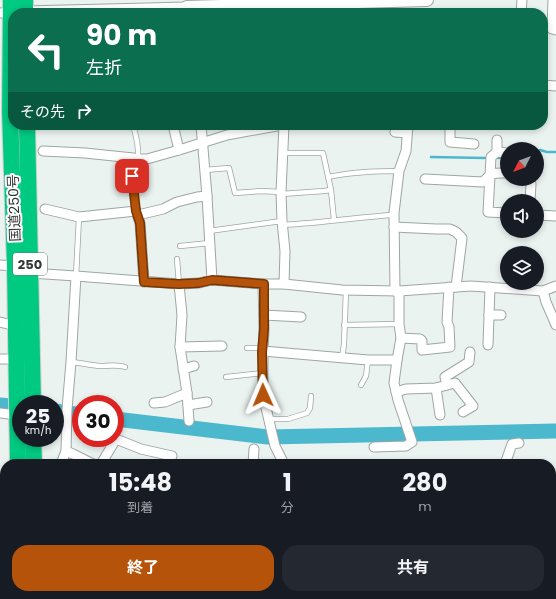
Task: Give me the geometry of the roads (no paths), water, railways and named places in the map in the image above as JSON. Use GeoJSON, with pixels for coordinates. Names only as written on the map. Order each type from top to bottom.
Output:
{"type":"FeatureCollection","features":[{"type":"Feature","properties":{"kind":"highway","name":"国道250号"},"geometry":{"type":"LineString","coordinates":[[8,84],[5,112],[8,265],[16,326],[17,359],[22,395]]}},
{"type":"Feature","properties":{"kind":"highway","name":"国道250号"},"geometry":{"type":"LineString","coordinates":[[25,395],[30,273],[27,130]]}},
{"type":"Feature","properties":{"kind":"highway","name":"国道250号"},"geometry":{"type":"LineString","coordinates":[[19,459],[20,447]]}},
{"type":"Feature","properties":{"kind":"highway"},"geometry":{"type":"LineString","coordinates":[[33,447],[34,459]]}},
{"type":"Feature","properties":{"kind":"street"},"geometry":{"type":"LineString","coordinates":[[285,8],[322,2],[427,0]]}},
{"type":"Feature","properties":{"kind":"street"},"geometry":{"type":"LineString","coordinates":[[553,0],[552,29],[556,30]]}},
{"type":"Feature","properties":{"kind":"street"},"geometry":{"type":"LineString","coordinates":[[168,8],[198,8]]}},
{"type":"Feature","properties":{"kind":"street"},"geometry":{"type":"LineString","coordinates":[[174,130],[179,150]]}},
{"type":"Feature","properties":{"kind":"street"},"geometry":{"type":"LineString","coordinates":[[202,130],[212,280]]}},
{"type":"Feature","properties":{"kind":"street"},"geometry":{"type":"LineString","coordinates":[[43,151],[85,153],[147,159],[246,130]]}},
{"type":"Feature","properties":{"kind":"street"},"geometry":{"type":"LineString","coordinates":[[283,130],[281,193],[285,251],[284,284]]}},
{"type":"Feature","properties":{"kind":"street"},"geometry":{"type":"LineString","coordinates":[[395,132],[403,130]]}},
{"type":"Feature","properties":{"kind":"street"},"geometry":{"type":"LineString","coordinates":[[374,447],[406,446],[412,442],[394,383],[401,338],[397,291],[394,213],[399,171],[406,151],[407,130]]}},
{"type":"Feature","properties":{"kind":"street"},"geometry":{"type":"LineString","coordinates":[[450,130],[450,142],[474,144]]}},
{"type":"Feature","properties":{"kind":"street"},"geometry":{"type":"LineString","coordinates":[[497,140],[497,152],[491,157],[488,212],[500,213]]}},
{"type":"Feature","properties":{"kind":"street"},"geometry":{"type":"LineString","coordinates":[[427,176],[453,181],[483,182],[490,174],[500,173]]}},
{"type":"Feature","properties":{"kind":"street"},"geometry":{"type":"LineString","coordinates":[[452,191],[453,181]]}},
{"type":"Feature","properties":{"kind":"street"},"geometry":{"type":"LineString","coordinates":[[45,209],[79,217],[137,213],[163,209],[177,202],[207,196]]}},
{"type":"Feature","properties":{"kind":"street"},"geometry":{"type":"LineString","coordinates":[[137,213],[141,231],[144,282]]}},
{"type":"Feature","properties":{"kind":"street"},"geometry":{"type":"LineString","coordinates":[[544,215],[556,216]]}},
{"type":"Feature","properties":{"kind":"street"},"geometry":{"type":"LineString","coordinates":[[394,227],[450,229],[462,238],[452,287],[447,322],[449,327],[450,347],[422,350],[422,341],[420,339],[401,338]]}},
{"type":"Feature","properties":{"kind":"street"},"geometry":{"type":"LineString","coordinates":[[30,273],[179,284],[199,283],[212,280],[284,284],[346,290],[397,291],[471,286],[543,291],[556,286]]}},
{"type":"Feature","properties":{"kind":"street"},"geometry":{"type":"LineString","coordinates":[[64,459],[66,451],[76,276]]}},
{"type":"Feature","properties":{"kind":"street"},"geometry":{"type":"LineString","coordinates":[[179,284],[182,315],[180,347],[187,393],[189,421]]}},
{"type":"Feature","properties":{"kind":"street"},"geometry":{"type":"LineString","coordinates":[[264,284],[263,395],[275,446],[282,459]]}},
{"type":"Feature","properties":{"kind":"street"},"geometry":{"type":"LineString","coordinates":[[488,345],[490,287]]}},
{"type":"Feature","properties":{"kind":"street"},"geometry":{"type":"LineString","coordinates":[[543,291],[556,325]]}},
{"type":"Feature","properties":{"kind":"street"},"geometry":{"type":"LineString","coordinates":[[264,314],[301,317]]}},
{"type":"Feature","properties":{"kind":"street"},"geometry":{"type":"LineString","coordinates":[[490,315],[501,315]]}},
{"type":"Feature","properties":{"kind":"street"},"geometry":{"type":"LineString","coordinates":[[0,322],[16,326]]}},
{"type":"Feature","properties":{"kind":"street"},"geometry":{"type":"LineString","coordinates":[[180,347],[216,349]]}},
{"type":"Feature","properties":{"kind":"street"},"geometry":{"type":"LineString","coordinates":[[263,350],[368,360],[397,360]]}},
{"type":"Feature","properties":{"kind":"street"},"geometry":{"type":"LineString","coordinates":[[447,386],[445,377],[469,362],[470,352]]}},
{"type":"Feature","properties":{"kind":"street"},"geometry":{"type":"LineString","coordinates":[[0,359],[17,359]]}},
{"type":"Feature","properties":{"kind":"street"},"geometry":{"type":"LineString","coordinates":[[183,369],[194,366]]}},
{"type":"Feature","properties":{"kind":"street"},"geometry":{"type":"LineString","coordinates":[[396,392],[406,389],[436,388],[456,383],[473,406],[463,412]]}},
{"type":"Feature","properties":{"kind":"street"},"geometry":{"type":"LineString","coordinates":[[436,388],[440,415]]}},
{"type":"Feature","properties":{"kind":"street"},"geometry":{"type":"LineString","coordinates":[[154,403],[165,402],[187,393]]}},
{"type":"Feature","properties":{"kind":"street"},"geometry":{"type":"LineString","coordinates":[[188,405],[207,402]]}},
{"type":"Feature","properties":{"kind":"street"},"geometry":{"type":"LineString","coordinates":[[0,413],[12,410]]}},
{"type":"Feature","properties":{"kind":"street"},"geometry":{"type":"LineString","coordinates":[[104,459],[116,439],[173,459]]}},
{"type":"Feature","properties":{"kind":"street"},"geometry":{"type":"LineString","coordinates":[[507,459],[512,444],[519,443]]}},
{"type":"Feature","properties":{"kind":"street"},"geometry":{"type":"LineString","coordinates":[[253,459],[254,449]]}},
{"type":"Feature","properties":{"kind":"street"},"geometry":{"type":"LineString","coordinates":[[66,451],[83,459]]}},
{"type":"Feature","properties":{"kind":"lane"},"geometry":{"type":"LineString","coordinates":[[134,130],[138,159],[132,169],[137,213]]}},
{"type":"Feature","properties":{"kind":"lane"},"geometry":{"type":"LineString","coordinates":[[283,152],[323,154],[331,190],[334,220]]}},
{"type":"Feature","properties":{"kind":"lane"},"geometry":{"type":"LineString","coordinates":[[205,170],[229,168],[234,193],[281,193],[331,190]]}},
{"type":"Feature","properties":{"kind":"lane"},"geometry":{"type":"LineString","coordinates":[[328,177],[350,173],[399,171]]}},
{"type":"Feature","properties":{"kind":"lane"},"geometry":{"type":"LineString","coordinates":[[209,231],[282,223],[318,223],[334,220],[390,215],[394,213]]}},
{"type":"Feature","properties":{"kind":"lane"},"geometry":{"type":"LineString","coordinates":[[76,276],[79,217]]}},
{"type":"Feature","properties":{"kind":"lane"},"geometry":{"type":"LineString","coordinates":[[180,246],[210,243]]}},
{"type":"Feature","properties":{"kind":"lane"},"geometry":{"type":"LineString","coordinates":[[177,259],[179,284]]}},
{"type":"Feature","properties":{"kind":"lane"},"geometry":{"type":"LineString","coordinates":[[342,358],[346,290]]}},
{"type":"Feature","properties":{"kind":"lane"},"geometry":{"type":"LineString","coordinates":[[344,325],[399,324]]}},
{"type":"Feature","properties":{"kind":"lane"},"geometry":{"type":"LineString","coordinates":[[247,348],[263,350]]}},
{"type":"Feature","properties":{"kind":"lane"},"geometry":{"type":"LineString","coordinates":[[361,385],[366,376],[368,360]]}},
{"type":"Feature","properties":{"kind":"lane"},"geometry":{"type":"LineString","coordinates":[[71,362],[102,366],[125,366]]}},
{"type":"Feature","properties":{"kind":"lane"},"geometry":{"type":"LineString","coordinates":[[226,377],[262,373]]}},
{"type":"Feature","properties":{"kind":"lane"},"geometry":{"type":"LineString","coordinates":[[268,419],[288,419],[307,413],[310,408],[311,396]]}},
{"type":"Feature","properties":{"kind":"waterway"},"geometry":{"type":"LineString","coordinates":[[544,151],[556,152]]}},
{"type":"Feature","properties":{"kind":"waterway"},"geometry":{"type":"LineString","coordinates":[[431,157],[485,158]]}},
{"type":"Feature","properties":{"kind":"waterway"},"geometry":{"type":"LineString","coordinates":[[0,405],[12,406]]}},
{"type":"Feature","properties":{"kind":"waterway"},"geometry":{"type":"LineString","coordinates":[[64,412],[72,414]]}},
{"type":"Feature","properties":{"kind":"waterway"},"geometry":{"type":"LineString","coordinates":[[124,420],[268,437],[556,431]]}}]}
